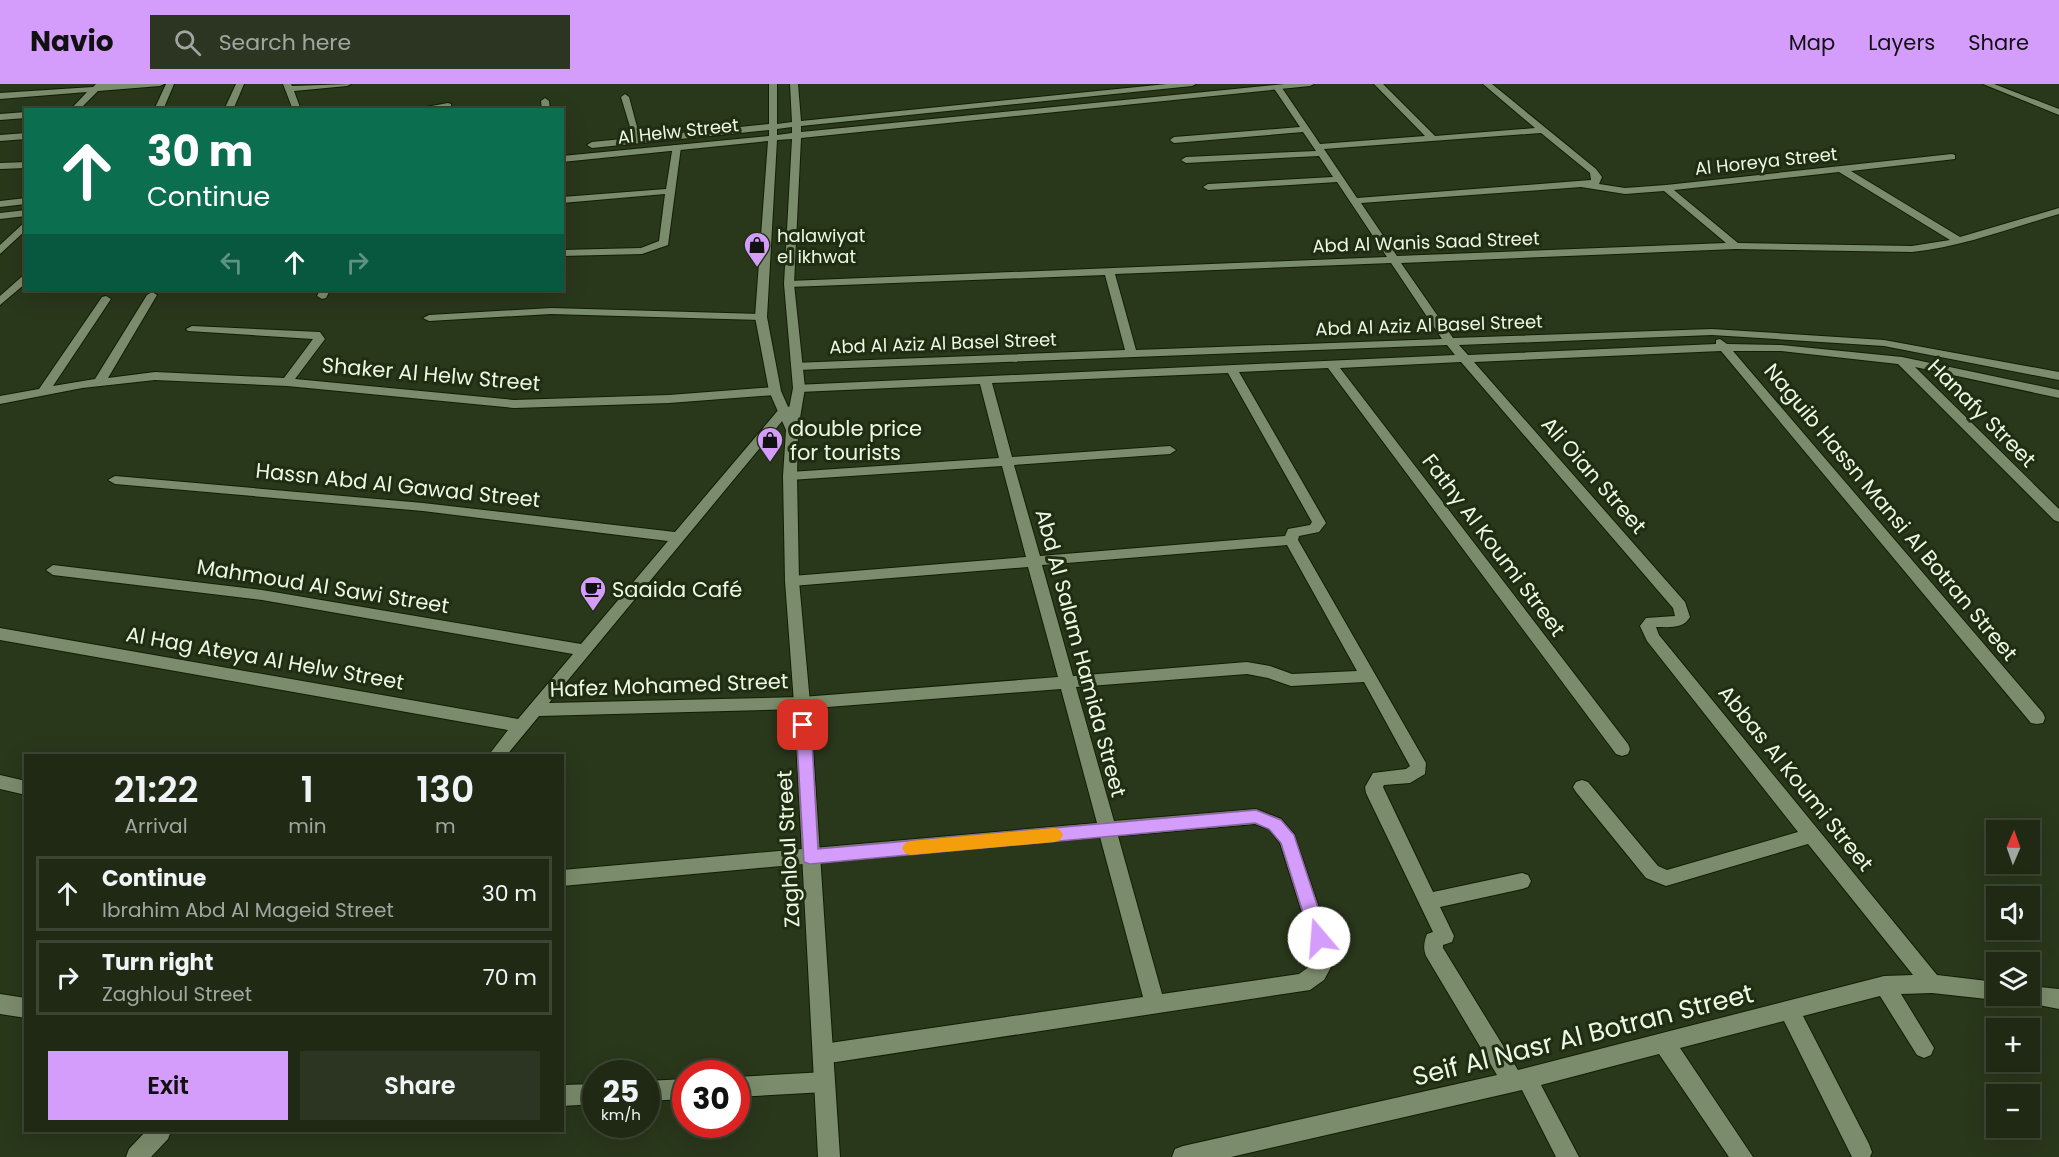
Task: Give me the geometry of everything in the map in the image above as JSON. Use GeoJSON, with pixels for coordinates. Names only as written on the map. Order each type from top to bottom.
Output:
{"type":"FeatureCollection","features":[{"type":"Feature","properties":{"kind":"street"},"geometry":{"type":"LineString","coordinates":[[0,96],[98,86],[160,84]]}},
{"type":"Feature","properties":{"kind":"street"},"geometry":{"type":"LineString","coordinates":[[159,108],[170,84]]}},
{"type":"Feature","properties":{"kind":"street"},"geometry":{"type":"LineString","coordinates":[[229,108],[240,84]]}},
{"type":"Feature","properties":{"kind":"street"},"geometry":{"type":"LineString","coordinates":[[296,108],[288,87],[348,84]]}},
{"type":"Feature","properties":{"kind":"street","name":"Zaghloul Street"},"geometry":{"type":"LineString","coordinates":[[773,84],[774,125],[761,317],[775,390],[790,410],[792,430],[790,476],[792,581],[802,703],[829,1157]]}},
{"type":"Feature","properties":{"kind":"street"},"geometry":{"type":"LineString","coordinates":[[498,754],[677,537],[790,410],[799,388],[789,284],[797,135],[794,84]]}},
{"type":"Feature","properties":{"kind":"street","name":"Al Helw Street"},"geometry":{"type":"LineString","coordinates":[[564,148],[1192,84]]}},
{"type":"Feature","properties":{"kind":"street","name":"Al Helw Street"},"geometry":{"type":"LineString","coordinates":[[564,159],[1310,84]]}},
{"type":"Feature","properties":{"kind":"street"},"geometry":{"type":"LineString","coordinates":[[1378,84],[1432,138]]}},
{"type":"Feature","properties":{"kind":"street"},"geometry":{"type":"LineString","coordinates":[[1487,84],[1593,171],[1598,177],[1595,183],[1584,185]]}},
{"type":"Feature","properties":{"kind":"street"},"geometry":{"type":"LineString","coordinates":[[1987,84],[2059,112]]}},
{"type":"Feature","properties":{"kind":"street"},"geometry":{"type":"LineString","coordinates":[[76,108],[98,86]]}},
{"type":"Feature","properties":{"kind":"street","name":"Ali Oian Street"},"geometry":{"type":"LineString","coordinates":[[1277,87],[1450,342],[1680,606],[1683,617],[1679,621]]}},
{"type":"Feature","properties":{"kind":"street"},"geometry":{"type":"LineString","coordinates":[[625,96],[638,140]]}},
{"type":"Feature","properties":{"kind":"street"},"geometry":{"type":"LineString","coordinates":[[428,108],[448,105]]}},
{"type":"Feature","properties":{"kind":"street"},"geometry":{"type":"LineString","coordinates":[[0,117],[24,115]]}},
{"type":"Feature","properties":{"kind":"street"},"geometry":{"type":"LineString","coordinates":[[1174,140],[1306,129]]}},
{"type":"Feature","properties":{"kind":"street"},"geometry":{"type":"LineString","coordinates":[[1186,160],[1543,130]]}},
{"type":"Feature","properties":{"kind":"street"},"geometry":{"type":"LineString","coordinates":[[0,138],[24,136]]}},
{"type":"Feature","properties":{"kind":"street"},"geometry":{"type":"LineString","coordinates":[[603,144],[605,154]]}},
{"type":"Feature","properties":{"kind":"street"},"geometry":{"type":"LineString","coordinates":[[564,253],[642,251],[659,246],[666,238],[676,147]]}},
{"type":"Feature","properties":{"kind":"street","name":"Al Horeya Street"},"geometry":{"type":"LineString","coordinates":[[1354,201],[1584,185],[1625,191],[1666,188],[1952,157]]}},
{"type":"Feature","properties":{"kind":"street"},"geometry":{"type":"LineString","coordinates":[[0,166],[24,165]]}},
{"type":"Feature","properties":{"kind":"street"},"geometry":{"type":"LineString","coordinates":[[1841,170],[1959,241]]}},
{"type":"Feature","properties":{"kind":"street"},"geometry":{"type":"LineString","coordinates":[[1208,187],[1340,179]]}},
{"type":"Feature","properties":{"kind":"street"},"geometry":{"type":"LineString","coordinates":[[1666,188],[1735,246]]}},
{"type":"Feature","properties":{"kind":"street"},"geometry":{"type":"LineString","coordinates":[[564,200],[671,191]]}},
{"type":"Feature","properties":{"kind":"street"},"geometry":{"type":"LineString","coordinates":[[0,204],[24,201]]}},
{"type":"Feature","properties":{"kind":"street","name":"Abd Al Wanis Saad Street"},"geometry":{"type":"LineString","coordinates":[[789,284],[1735,246],[1912,249],[1959,241],[2059,211]]}},
{"type":"Feature","properties":{"kind":"street"},"geometry":{"type":"LineString","coordinates":[[0,216],[24,213]]}},
{"type":"Feature","properties":{"kind":"street"},"geometry":{"type":"LineString","coordinates":[[0,251],[24,226]]}},
{"type":"Feature","properties":{"kind":"street"},"geometry":{"type":"LineString","coordinates":[[1109,271],[1132,355]]}},
{"type":"Feature","properties":{"kind":"street"},"geometry":{"type":"LineString","coordinates":[[0,302],[24,278]]}},
{"type":"Feature","properties":{"kind":"street"},"geometry":{"type":"LineString","coordinates":[[99,382],[152,295]]}},
{"type":"Feature","properties":{"kind":"street"},"geometry":{"type":"LineString","coordinates":[[43,392],[106,299]]}},
{"type":"Feature","properties":{"kind":"street"},"geometry":{"type":"LineString","coordinates":[[429,318],[551,311],[761,317]]}},
{"type":"Feature","properties":{"kind":"street"},"geometry":{"type":"LineString","coordinates":[[192,329],[316,334],[317,342],[287,381]]}},
{"type":"Feature","properties":{"kind":"street","name":"Abd Al Aziz Al Basel Street"},"geometry":{"type":"LineString","coordinates":[[797,366],[1712,332],[1884,343],[2059,376]]}},
{"type":"Feature","properties":{"kind":"street","name":"Naguib Hassn Mansi Al Botran Street"},"geometry":{"type":"LineString","coordinates":[[1712,332],[2037,718]]}},
{"type":"Feature","properties":{"kind":"street","name":"Abd Al Aziz Al Basel Street"},"geometry":{"type":"LineString","coordinates":[[799,388],[1725,347],[1781,348],[1902,362],[2059,394]]}},
{"type":"Feature","properties":{"kind":"street","name":"Hanafy Street"},"geometry":{"type":"LineString","coordinates":[[1902,362],[2059,517]]}},
{"type":"Feature","properties":{"kind":"street","name":"Fathy Al Koumi Street"},"geometry":{"type":"LineString","coordinates":[[1332,365],[1622,749]]}},
{"type":"Feature","properties":{"kind":"street"},"geometry":{"type":"LineString","coordinates":[[1232,370],[1319,522],[1314,528],[1293,532],[1291,540],[1418,763],[1419,769],[1416,774],[1379,778],[1374,787],[1445,936],[1434,940],[1433,950],[1568,1157]]}},
{"type":"Feature","properties":{"kind":"street","name":"Shaker Al Helw Street"},"geometry":{"type":"LineString","coordinates":[[0,400],[99,382],[155,376],[287,381],[514,404],[669,399],[775,390]]}},
{"type":"Feature","properties":{"kind":"street","name":"Abd Al Salam Hamida Street"},"geometry":{"type":"LineString","coordinates":[[985,381],[1155,1005]]}},
{"type":"Feature","properties":{"kind":"street"},"geometry":{"type":"LineString","coordinates":[[790,476],[1170,450]]}},
{"type":"Feature","properties":{"kind":"street","name":"Hassn Abd Al Gawad Street"},"geometry":{"type":"LineString","coordinates":[[115,480],[423,507],[677,537]]}},
{"type":"Feature","properties":{"kind":"street"},"geometry":{"type":"LineString","coordinates":[[792,581],[1291,540]]}},
{"type":"Feature","properties":{"kind":"street","name":"Mahmoud Al Sawi Street"},"geometry":{"type":"LineString","coordinates":[[53,570],[262,595],[585,650]]}},
{"type":"Feature","properties":{"kind":"street","name":"Abbas Al Koumi Street"},"geometry":{"type":"LineString","coordinates":[[1679,621],[1651,622],[1648,631],[1932,984]]}},
{"type":"Feature","properties":{"kind":"street","name":"Al Hag Ateya Al Helw Street"},"geometry":{"type":"LineString","coordinates":[[0,634],[523,726]]}},
{"type":"Feature","properties":{"kind":"street","name":"Hafez Mohamed Street"},"geometry":{"type":"LineString","coordinates":[[536,710],[802,703],[1067,680],[1247,668],[1270,672],[1291,680],[1368,676]]}},
{"type":"Feature","properties":{"kind":"street"},"geometry":{"type":"LineString","coordinates":[[0,782],[24,788]]}},
{"type":"Feature","properties":{"kind":"street"},"geometry":{"type":"LineString","coordinates":[[1582,786],[1652,872],[1666,878],[1814,835]]}},
{"type":"Feature","properties":{"kind":"street"},"geometry":{"type":"LineString","coordinates":[[564,878],[1256,816],[1275,824],[1288,840],[1326,958],[1317,973],[1303,983],[823,1054]]}},
{"type":"Feature","properties":{"kind":"street"},"geometry":{"type":"LineString","coordinates":[[1428,901],[1522,881]]}},
{"type":"Feature","properties":{"kind":"street","name":"Seif Al Nasr Al Botran Street"},"geometry":{"type":"LineString","coordinates":[[1183,1157],[1236,1151],[1520,1081],[1884,985],[1932,984],[1986,991]]}},
{"type":"Feature","properties":{"kind":"street"},"geometry":{"type":"LineString","coordinates":[[1884,985],[1924,1048]]}},
{"type":"Feature","properties":{"kind":"street"},"geometry":{"type":"LineString","coordinates":[[2040,996],[2059,999]]}},
{"type":"Feature","properties":{"kind":"street"},"geometry":{"type":"LineString","coordinates":[[0,1004],[24,1008]]}},
{"type":"Feature","properties":{"kind":"street"},"geometry":{"type":"LineString","coordinates":[[1790,1011],[1861,1152]]}},
{"type":"Feature","properties":{"kind":"street"},"geometry":{"type":"LineString","coordinates":[[1664,1043],[1742,1157]]}},
{"type":"Feature","properties":{"kind":"street"},"geometry":{"type":"LineString","coordinates":[[750,1086],[825,1082]]}},
{"type":"Feature","properties":{"kind":"street"},"geometry":{"type":"LineString","coordinates":[[564,1096],[582,1095]]}},
{"type":"Feature","properties":{"kind":"street"},"geometry":{"type":"LineString","coordinates":[[137,1157],[159,1132]]}},
{"type":"Feature","properties":{"kind":"slow traffic"},"geometry":{"type":"LineString","coordinates":[[910,848],[1055,835]]}},
{"type":"Feature","properties":{"kind":"place","name":"halawiyat el ikhwat"},"geometry":{"type":"Point","coordinates":[757,268]}},
{"type":"Feature","properties":{"kind":"place","name":"double price for tourists"},"geometry":{"type":"Point","coordinates":[770,463]}},
{"type":"Feature","properties":{"kind":"place","name":"Saaida Café"},"geometry":{"type":"Point","coordinates":[593,612]}},
{"type":"Feature","properties":{"kind":"route"},"geometry":{"type":"LineString","coordinates":[[803,725],[810,857],[1256,816],[1275,824],[1288,840],[1319,938]]}}]}
